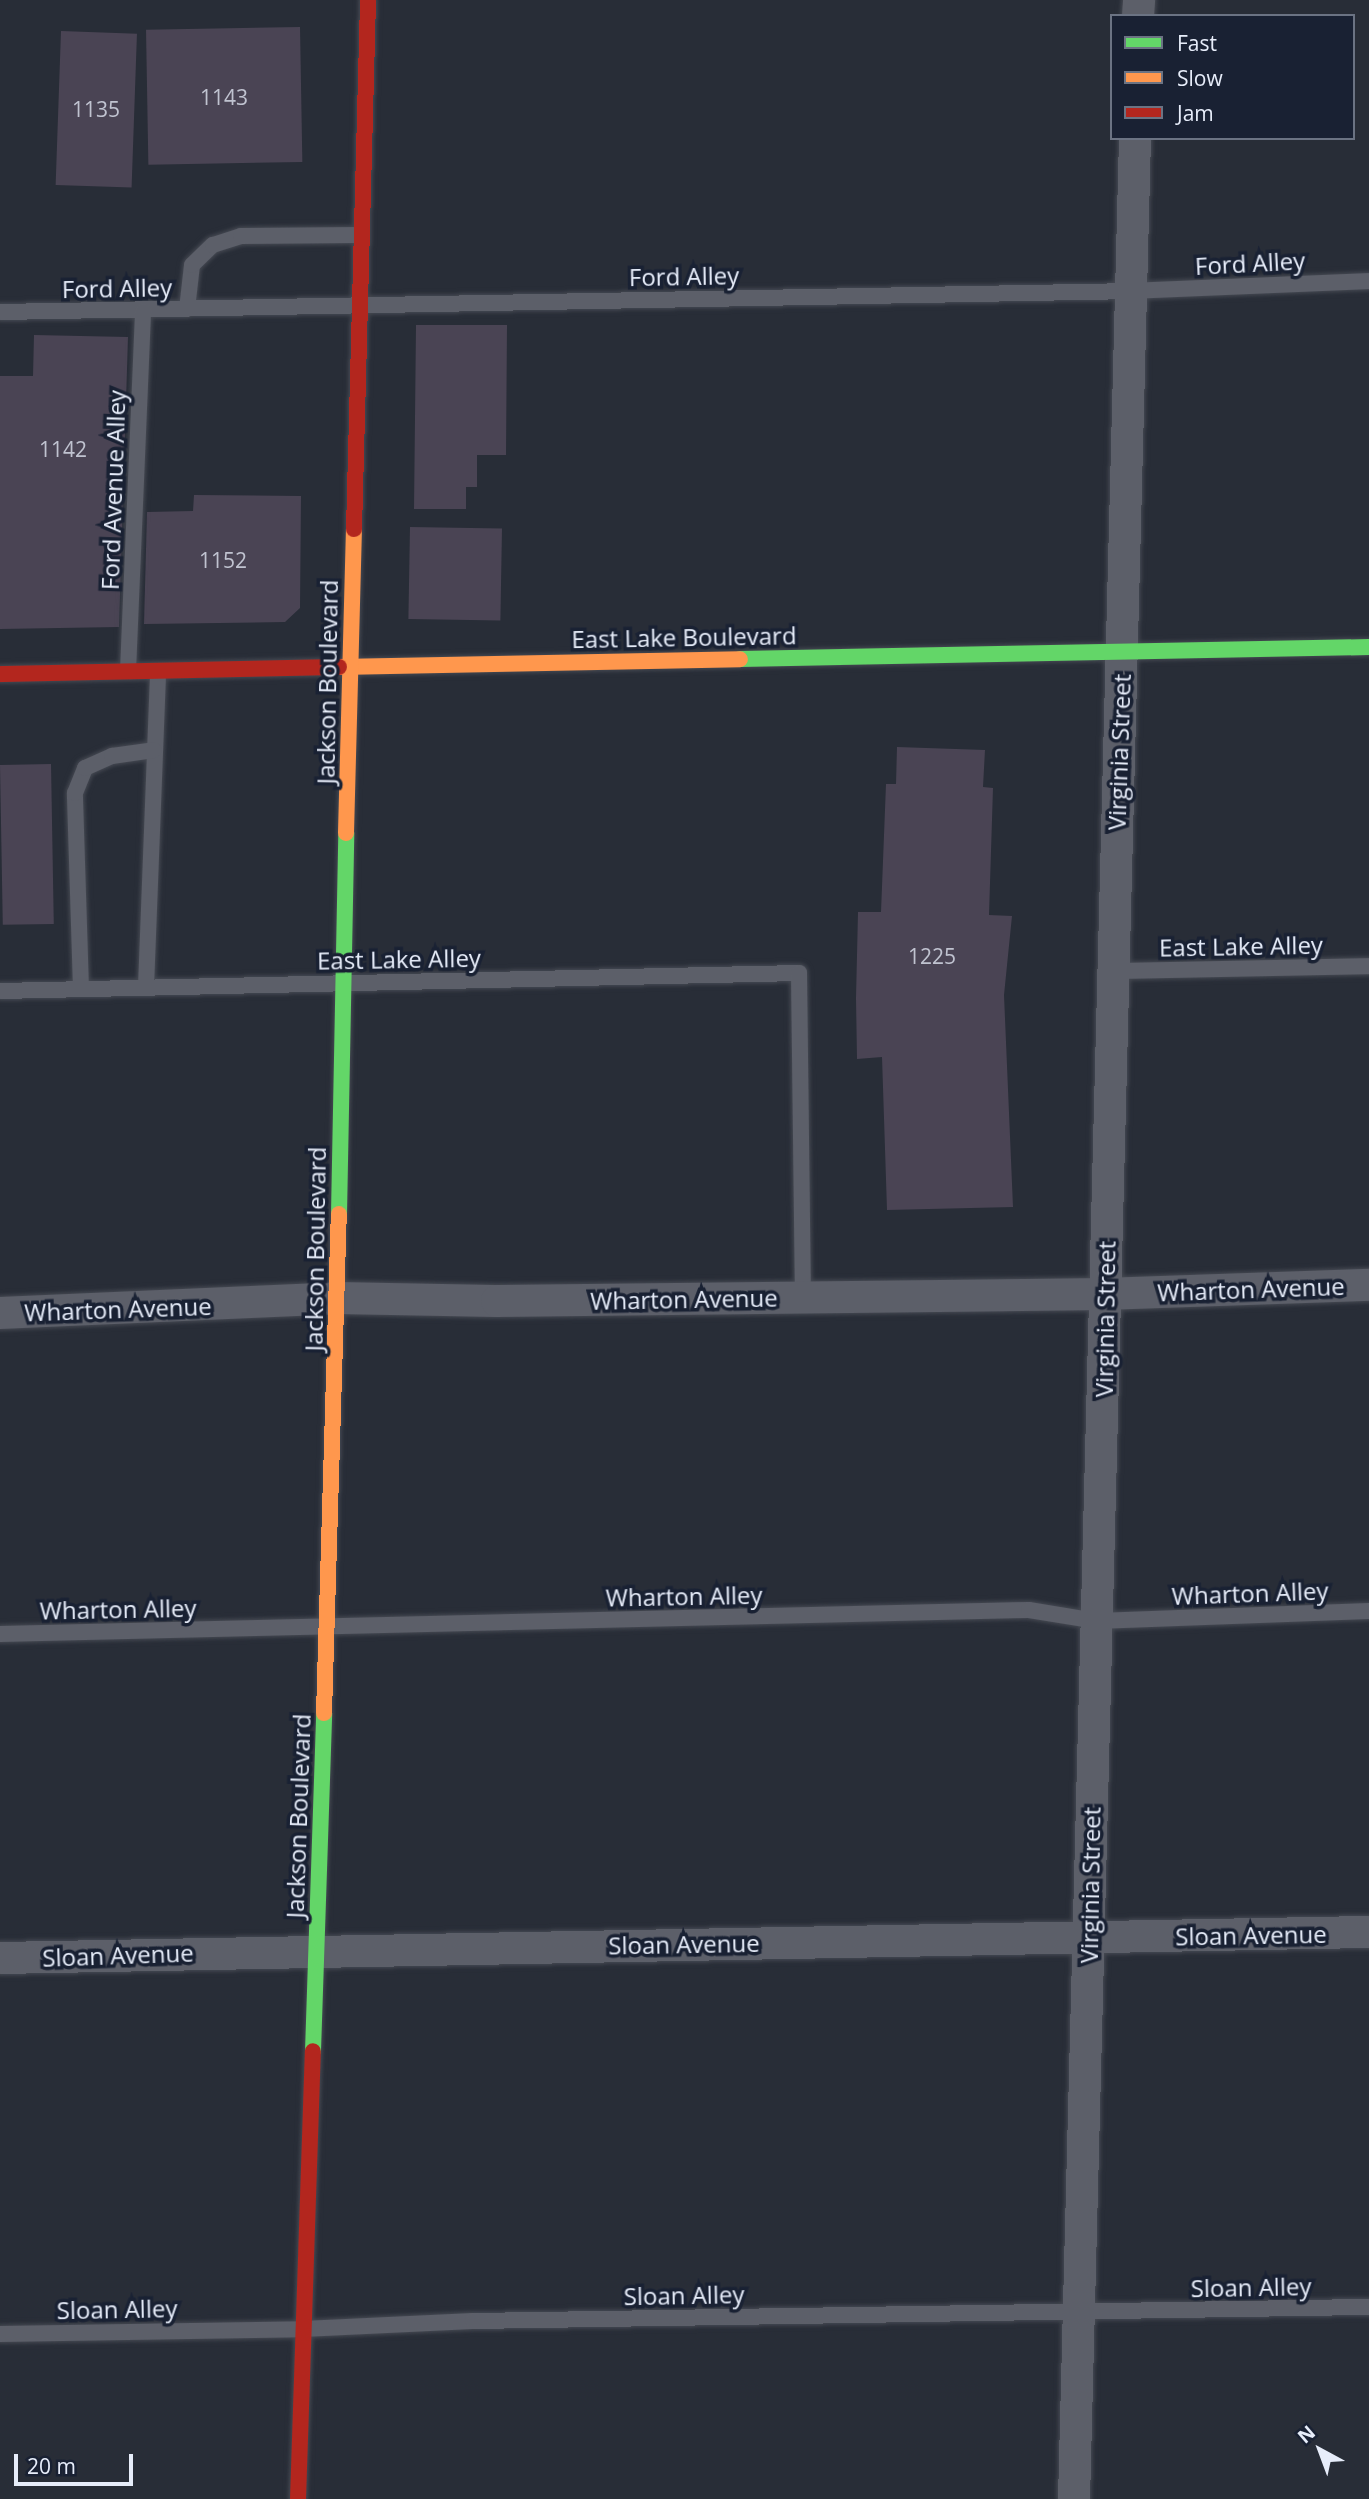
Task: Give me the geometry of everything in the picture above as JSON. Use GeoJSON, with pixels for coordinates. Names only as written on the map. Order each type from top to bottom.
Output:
{"type":"FeatureCollection","features":[{"type":"Feature","properties":{"kind":"street","name":"Jackson Boulevard"},"geometry":{"type":"LineString","coordinates":[[298,2499],[337,1298],[349,666],[359,409],[359,235],[368,0]]}},
{"type":"Feature","properties":{"kind":"street","name":"Virginia Street"},"geometry":{"type":"LineString","coordinates":[[1074,2499],[1135,140]]}},
{"type":"Feature","properties":{"kind":"street","name":"East Lake Boulevard"},"geometry":{"type":"LineString","coordinates":[[0,674],[1369,647]]}},
{"type":"Feature","properties":{"kind":"street","name":"Wharton Avenue"},"geometry":{"type":"LineString","coordinates":[[0,1313],[337,1298],[497,1301],[803,1298],[1105,1294],[1369,1285]]}},
{"type":"Feature","properties":{"kind":"street","name":"Sloan Avenue"},"geometry":{"type":"LineString","coordinates":[[0,1958],[1369,1932]]}},
{"type":"Feature","properties":{"kind":"lane"},"geometry":{"type":"LineString","coordinates":[[187,309],[192,265],[213,245],[241,236],[359,235]]}},
{"type":"Feature","properties":{"kind":"lane","name":"Ford Alley"},"geometry":{"type":"LineString","coordinates":[[0,312],[1131,292],[1369,281]]}},
{"type":"Feature","properties":{"kind":"lane","name":"Ford Avenue Alley"},"geometry":{"type":"LineString","coordinates":[[128,671],[143,311]]}},
{"type":"Feature","properties":{"kind":"lane"},"geometry":{"type":"LineString","coordinates":[[146,987],[158,671]]}},
{"type":"Feature","properties":{"kind":"lane"},"geometry":{"type":"LineString","coordinates":[[81,989],[75,793],[85,768],[112,756],[154,750]]}},
{"type":"Feature","properties":{"kind":"lane","name":"East Lake Alley"},"geometry":{"type":"LineString","coordinates":[[1114,971],[1369,966]]}},
{"type":"Feature","properties":{"kind":"lane","name":"East Lake Alley"},"geometry":{"type":"LineString","coordinates":[[0,990],[799,973],[803,1298]]}},
{"type":"Feature","properties":{"kind":"lane","name":"Wharton Alley"},"geometry":{"type":"LineString","coordinates":[[0,1634],[1029,1610],[1097,1621],[1369,1611]]}},
{"type":"Feature","properties":{"kind":"lane","name":"Sloan Alley"},"geometry":{"type":"LineString","coordinates":[[0,2334],[303,2329],[473,2321],[1369,2307]]}},
{"type":"Feature","properties":{"kind":"building"},"geometry":{"type":"Polygon","coordinates":[[[300,27],[302,162],[148,165],[146,30],[300,27]]]}},
{"type":"Feature","properties":{"kind":"building"},"geometry":{"type":"Polygon","coordinates":[[[61,31],[137,34],[132,188],[56,185],[61,31]]]}},
{"type":"Feature","properties":{"kind":"building"},"geometry":{"type":"Polygon","coordinates":[[[416,325],[507,325],[506,455],[477,455],[477,487],[466,487],[466,509],[414,509],[416,325]]]}},
{"type":"Feature","properties":{"kind":"building"},"geometry":{"type":"Polygon","coordinates":[[[34,335],[128,337],[119,627],[0,629],[0,376],[33,376],[34,335]]]}},
{"type":"Feature","properties":{"kind":"building"},"geometry":{"type":"Polygon","coordinates":[[[194,495],[301,496],[300,608],[285,622],[144,624],[147,512],[193,511],[194,495]]]}},
{"type":"Feature","properties":{"kind":"building"},"geometry":{"type":"Polygon","coordinates":[[[410,527],[502,529],[500,621],[408,619],[410,527]]]}},
{"type":"Feature","properties":{"kind":"building"},"geometry":{"type":"Polygon","coordinates":[[[897,747],[985,750],[983,787],[993,788],[989,915],[1012,916],[1004,995],[1013,1207],[887,1210],[882,1057],[857,1059],[856,998],[858,912],[881,912],[886,784],[896,784],[897,747]]]}},
{"type":"Feature","properties":{"kind":"building"},"geometry":{"type":"Polygon","coordinates":[[[51,764],[54,924],[3,925],[0,765],[51,764]]]}},
{"type":"Feature","properties":{"kind":"traffic: fast"},"geometry":{"type":"LineString","coordinates":[[740,659],[1369,647]]}},
{"type":"Feature","properties":{"kind":"traffic: fast"},"geometry":{"type":"LineString","coordinates":[[339,1214],[346,833]]}},
{"type":"Feature","properties":{"kind":"traffic: fast"},"geometry":{"type":"LineString","coordinates":[[313,2051],[324,1713]]}},
{"type":"Feature","properties":{"kind":"traffic: slow"},"geometry":{"type":"LineString","coordinates":[[346,833],[354,529]]}},
{"type":"Feature","properties":{"kind":"traffic: slow"},"geometry":{"type":"LineString","coordinates":[[339,667],[740,659]]}},
{"type":"Feature","properties":{"kind":"traffic: slow"},"geometry":{"type":"LineString","coordinates":[[324,1713],[339,1214]]}},
{"type":"Feature","properties":{"kind":"traffic: jam"},"geometry":{"type":"LineString","coordinates":[[354,529],[368,0]]}},
{"type":"Feature","properties":{"kind":"traffic: jam"},"geometry":{"type":"LineString","coordinates":[[0,674],[339,667]]}},
{"type":"Feature","properties":{"kind":"traffic: jam"},"geometry":{"type":"LineString","coordinates":[[298,2499],[313,2051]]}}]}
